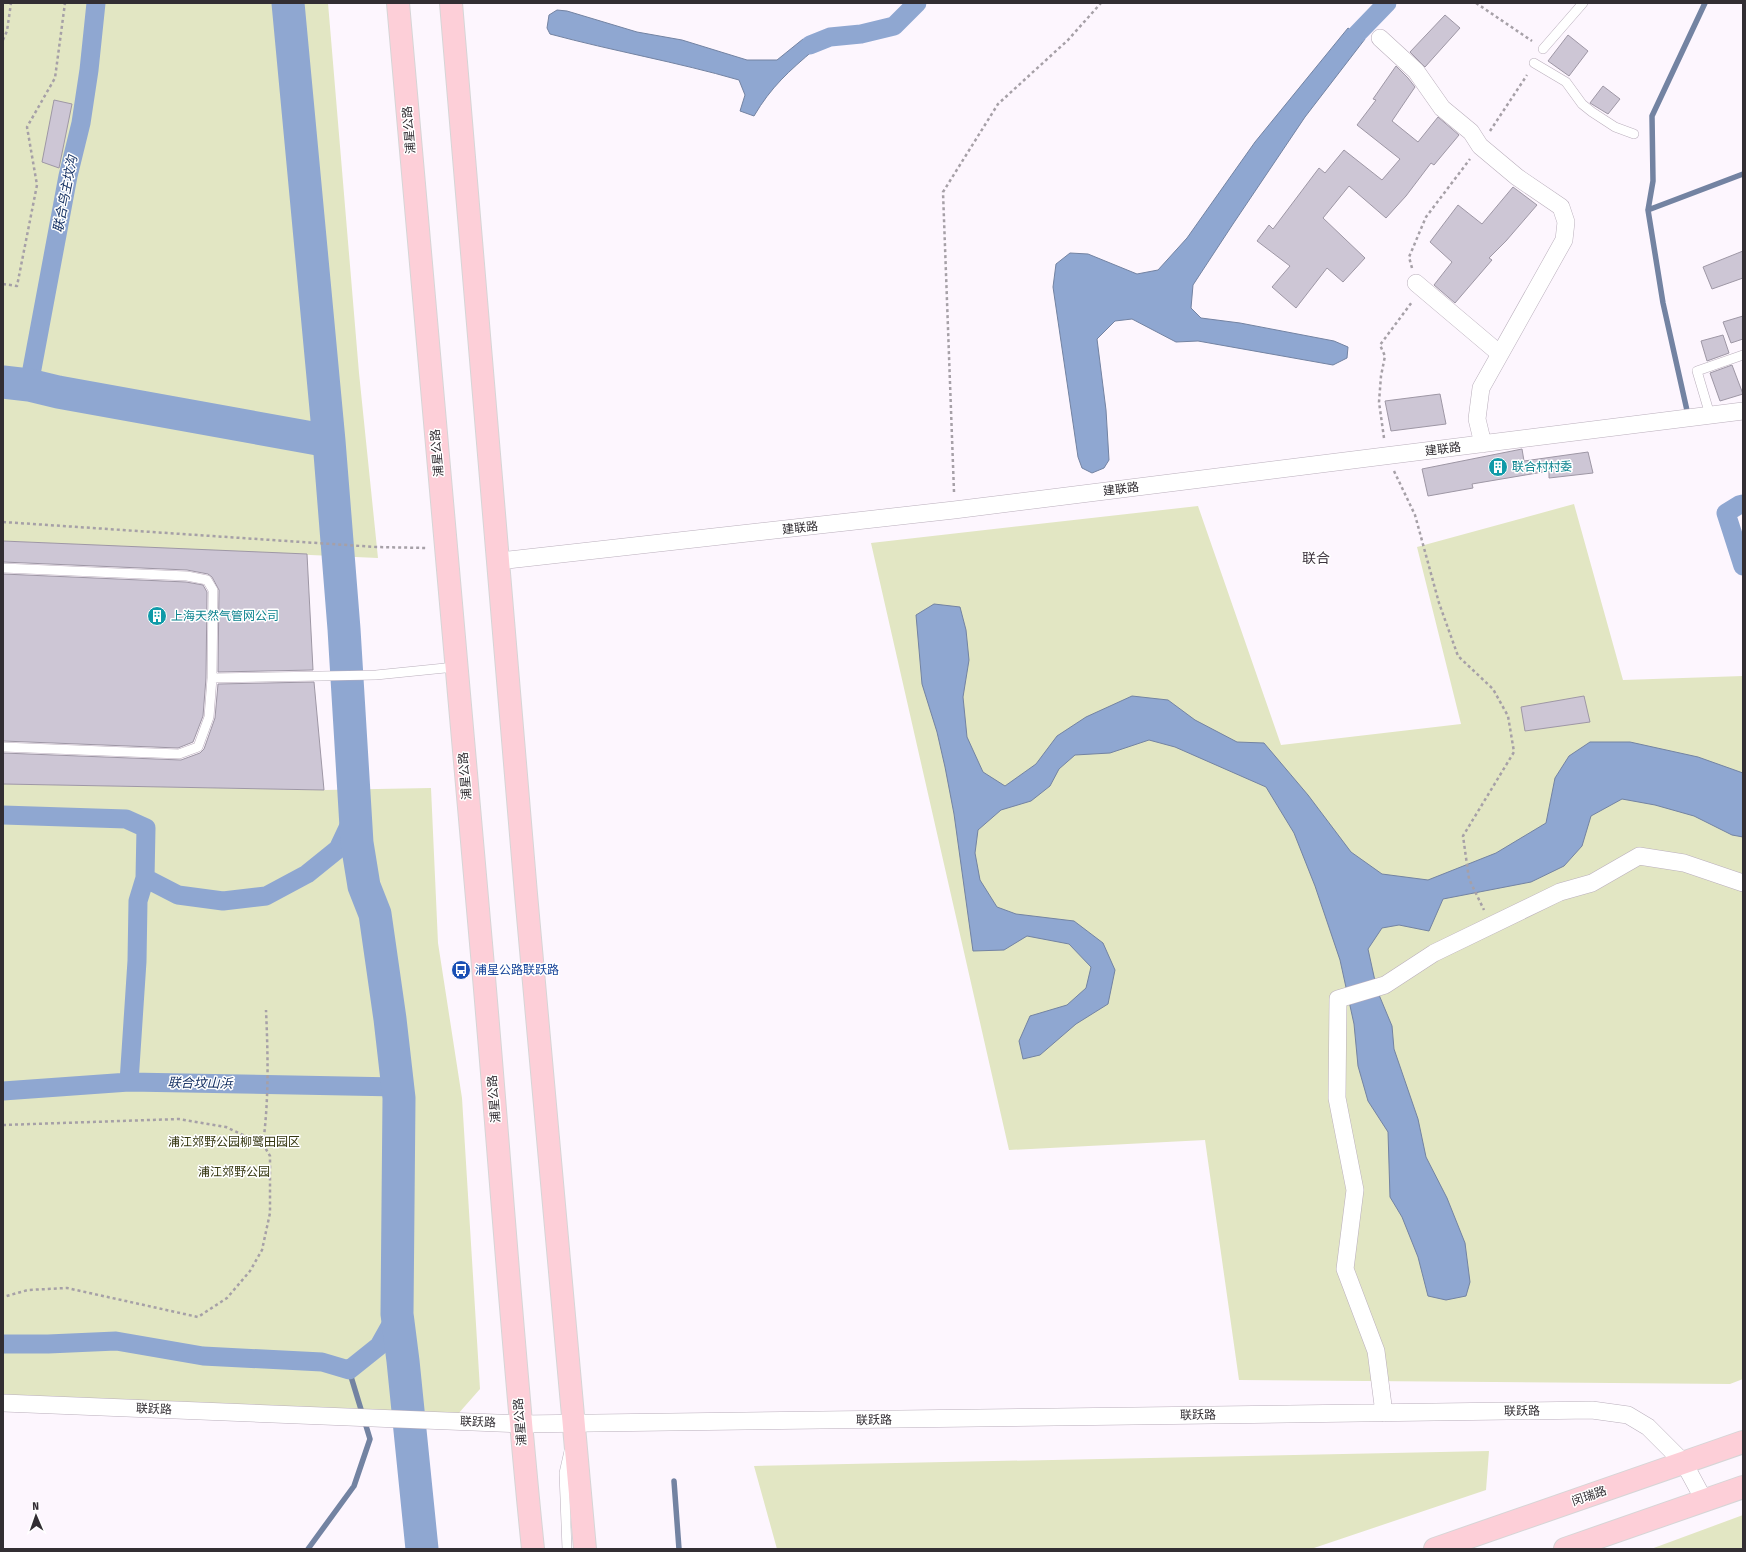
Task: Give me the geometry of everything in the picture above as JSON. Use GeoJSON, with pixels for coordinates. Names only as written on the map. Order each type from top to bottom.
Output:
{"type":"FeatureCollection","features":[{"type":"Feature","properties":{"kind":"main road","name":"浦星公路"},"geometry":{"type":"LineString","coordinates":[[398,3],[455,667],[484,977],[520,1424],[533,1549]]}},
{"type":"Feature","properties":{"kind":"main road"},"geometry":{"type":"LineString","coordinates":[[451,3],[526,894],[585,1549]]}},
{"type":"Feature","properties":{"kind":"main road","name":"闵瑞路"},"geometry":{"type":"LineString","coordinates":[[1435,1549],[1743,1442]]}},
{"type":"Feature","properties":{"kind":"main road"},"geometry":{"type":"LineString","coordinates":[[1565,1549],[1743,1487]]}},
{"type":"Feature","properties":{"kind":"street"},"geometry":{"type":"LineString","coordinates":[[1380,38],[1416,71],[1442,108],[1471,132],[1480,146],[1517,177],[1561,206],[1566,222],[1564,240],[1481,388],[1477,419],[1483,444]]}},
{"type":"Feature","properties":{"kind":"street"},"geometry":{"type":"LineString","coordinates":[[1416,283],[1500,354]]}},
{"type":"Feature","properties":{"kind":"street","name":"建联路"},"geometry":{"type":"LineString","coordinates":[[499,562],[954,510],[1743,411]]}},
{"type":"Feature","properties":{"kind":"street"},"geometry":{"type":"LineString","coordinates":[[1384,1413],[1376,1351],[1345,1269],[1355,1190],[1337,1098],[1338,999],[1385,985],[1434,953],[1560,892],[1592,884],[1639,856],[1684,863],[1743,883]]}},
{"type":"Feature","properties":{"kind":"street","name":"联跃路"},"geometry":{"type":"LineString","coordinates":[[3,1403],[520,1424],[1592,1410],[1628,1415],[1648,1427],[1684,1463],[1704,1500]]}},
{"type":"Feature","properties":{"kind":"lane"},"geometry":{"type":"LineString","coordinates":[[1543,49],[1555,33],[1583,3]]}},
{"type":"Feature","properties":{"kind":"lane"},"geometry":{"type":"LineString","coordinates":[[1534,63],[1566,82],[1582,104],[1592,112],[1615,127],[1634,134]]}},
{"type":"Feature","properties":{"kind":"lane"},"geometry":{"type":"LineString","coordinates":[[1710,415],[1697,370],[1743,355]]}},
{"type":"Feature","properties":{"kind":"lane"},"geometry":{"type":"LineString","coordinates":[[3,568],[187,576],[207,580],[212,590],[212,678],[209,717],[198,747],[179,754],[3,747]]}},
{"type":"Feature","properties":{"kind":"lane"},"geometry":{"type":"LineString","coordinates":[[212,678],[376,675],[455,667]]}},
{"type":"Feature","properties":{"kind":"lane"},"geometry":{"type":"LineString","coordinates":[[567,1549],[564,1473],[574,1424]]}},
{"type":"Feature","properties":{"kind":"path"},"geometry":{"type":"LineString","coordinates":[[3,40],[7,31],[11,3]]}},
{"type":"Feature","properties":{"kind":"path"},"geometry":{"type":"LineString","coordinates":[[3,284],[16,286],[37,185],[26,127],[55,78],[65,3]]}},
{"type":"Feature","properties":{"kind":"path"},"geometry":{"type":"LineString","coordinates":[[954,510],[943,192],[998,104],[1068,40],[1101,3]]}},
{"type":"Feature","properties":{"kind":"path"},"geometry":{"type":"LineString","coordinates":[[1476,3],[1543,49]]}},
{"type":"Feature","properties":{"kind":"path"},"geometry":{"type":"LineString","coordinates":[[1491,926],[1469,879],[1464,836],[1514,752],[1508,716],[1493,689],[1458,656],[1439,603],[1415,515],[1386,456],[1379,402],[1381,376],[1385,356],[1380,344],[1418,294],[1409,258],[1426,217],[1480,146],[1534,63]]}},
{"type":"Feature","properties":{"kind":"path"},"geometry":{"type":"LineString","coordinates":[[3,522],[445,549]]}},
{"type":"Feature","properties":{"kind":"path"},"geometry":{"type":"LineString","coordinates":[[263,1144],[267,1114],[268,1065],[266,1010]]}},
{"type":"Feature","properties":{"kind":"path"},"geometry":{"type":"LineString","coordinates":[[3,1125],[179,1119],[226,1128],[263,1144],[270,1156],[270,1213],[262,1250],[250,1271],[228,1298],[198,1317],[67,1288],[28,1290],[3,1298]]}},
{"type":"Feature","properties":{"kind":"green space"},"geometry":{"type":"Polygon","coordinates":[[[3,3],[328,3],[359,373],[378,558],[3,541],[3,3]]]}},
{"type":"Feature","properties":{"kind":"green space"},"geometry":{"type":"Polygon","coordinates":[[[1574,504],[1623,680],[1743,676],[1743,1379],[1730,1384],[1239,1380],[1205,1140],[1009,1150],[871,543],[1198,506],[1281,745],[1461,724],[1417,547],[1574,504]]]}},
{"type":"Feature","properties":{"kind":"green space","name":"浦江郊野公园"},"geometry":{"type":"Polygon","coordinates":[[[3,784],[324,790],[431,788],[438,943],[462,1098],[480,1389],[458,1414],[3,1396],[3,784]]]}},
{"type":"Feature","properties":{"kind":"green space"},"geometry":{"type":"Polygon","coordinates":[[[1489,1451],[1486,1490],[1311,1549],[777,1549],[754,1466],[1489,1451]]]}},
{"type":"Feature","properties":{"kind":"green space"},"geometry":{"type":"Polygon","coordinates":[[[1743,1515],[1743,1549],[1651,1549],[1743,1515]]]}},
{"type":"Feature","properties":{"kind":"water"},"geometry":{"type":"Polygon","coordinates":[[[557,10],[567,11],[637,32],[682,40],[747,60],[777,60],[803,39],[815,49],[781,80],[767,96],[754,116],[740,111],[745,95],[739,80],[550,34],[547,28],[549,15],[557,10]]]}},
{"type":"Feature","properties":{"kind":"water"},"geometry":{"type":"Polygon","coordinates":[[[1348,28],[1365,39],[1305,117],[1193,285],[1191,308],[1201,318],[1240,323],[1334,341],[1348,347],[1347,358],[1333,365],[1198,341],[1176,342],[1132,319],[1115,321],[1097,339],[1106,410],[1109,460],[1104,468],[1092,473],[1082,468],[1078,457],[1053,287],[1056,264],[1070,253],[1088,254],[1137,274],[1158,270],[1187,238],[1255,142],[1348,28]]]}},
{"type":"Feature","properties":{"kind":"water"},"geometry":{"type":"Polygon","coordinates":[[[934,604],[960,607],[966,630],[969,660],[963,697],[967,737],[983,772],[1005,786],[1036,764],[1057,736],[1086,717],[1132,696],[1168,700],[1195,720],[1237,742],[1264,743],[1308,795],[1351,852],[1382,874],[1428,880],[1496,853],[1546,823],[1555,778],[1569,756],[1590,742],[1630,742],[1698,757],[1743,773],[1743,837],[1732,835],[1694,816],[1655,805],[1622,799],[1591,816],[1582,846],[1564,866],[1531,882],[1443,899],[1429,931],[1399,925],[1382,928],[1368,949],[1377,990],[1392,1026],[1394,1049],[1418,1119],[1426,1157],[1447,1198],[1465,1243],[1470,1282],[1466,1296],[1446,1300],[1428,1296],[1418,1257],[1402,1217],[1390,1197],[1388,1132],[1368,1101],[1358,1066],[1354,1024],[1340,960],[1315,886],[1294,833],[1266,787],[1175,747],[1149,740],[1110,753],[1075,755],[1059,769],[1050,786],[1031,801],[1001,810],[978,830],[975,853],[980,880],[997,907],[1016,914],[1074,921],[1103,943],[1115,970],[1108,1004],[1076,1024],[1040,1055],[1023,1059],[1019,1041],[1030,1016],[1067,1005],[1086,988],[1091,967],[1069,944],[1027,936],[1004,950],[973,951],[954,814],[937,732],[922,684],[916,615],[934,604]]]}},
{"type":"Feature","properties":{"kind":"building"},"geometry":{"type":"Polygon","coordinates":[[[1445,15],[1460,28],[1425,67],[1410,52],[1445,15]]]}},
{"type":"Feature","properties":{"kind":"building"},"geometry":{"type":"Polygon","coordinates":[[[1568,35],[1588,51],[1569,76],[1548,61],[1568,35]]]}},
{"type":"Feature","properties":{"kind":"building"},"geometry":{"type":"Polygon","coordinates":[[[1396,66],[1415,87],[1392,121],[1418,142],[1438,117],[1459,135],[1434,165],[1431,163],[1406,196],[1386,218],[1349,186],[1323,218],[1365,258],[1343,282],[1327,268],[1296,308],[1272,287],[1290,266],[1257,241],[1269,225],[1273,229],[1319,168],[1325,173],[1344,150],[1382,180],[1400,159],[1357,125],[1376,100],[1373,99],[1396,66]]]}},
{"type":"Feature","properties":{"kind":"building"},"geometry":{"type":"Polygon","coordinates":[[[1603,86],[1620,99],[1608,114],[1590,103],[1603,86]]]}},
{"type":"Feature","properties":{"kind":"building"},"geometry":{"type":"Polygon","coordinates":[[[54,100],[72,104],[59,168],[42,162],[54,100]]]}},
{"type":"Feature","properties":{"kind":"building"},"geometry":{"type":"Polygon","coordinates":[[[1513,187],[1537,205],[1489,258],[1492,260],[1455,303],[1434,285],[1452,262],[1430,242],[1458,205],[1482,224],[1513,187]]]}},
{"type":"Feature","properties":{"kind":"building"},"geometry":{"type":"Polygon","coordinates":[[[1743,251],[1743,278],[1712,289],[1703,267],[1743,251]]]}},
{"type":"Feature","properties":{"kind":"building"},"geometry":{"type":"Polygon","coordinates":[[[1743,316],[1743,339],[1731,343],[1723,322],[1743,316]]]}},
{"type":"Feature","properties":{"kind":"building"},"geometry":{"type":"Polygon","coordinates":[[[1723,335],[1729,353],[1707,361],[1701,341],[1723,335]]]}},
{"type":"Feature","properties":{"kind":"building"},"geometry":{"type":"Polygon","coordinates":[[[1732,365],[1743,394],[1720,401],[1710,373],[1732,365]]]}},
{"type":"Feature","properties":{"kind":"building"},"geometry":{"type":"Polygon","coordinates":[[[1440,394],[1446,424],[1391,431],[1385,401],[1440,394]]]}},
{"type":"Feature","properties":{"kind":"building"},"geometry":{"type":"Polygon","coordinates":[[[1522,449],[1524,461],[1588,452],[1593,473],[1549,478],[1549,471],[1472,484],[1473,488],[1428,496],[1422,469],[1522,449]]]}},
{"type":"Feature","properties":{"kind":"building"},"geometry":{"type":"Polygon","coordinates":[[[3,541],[307,554],[313,670],[218,672],[219,590],[212,577],[208,574],[187,570],[3,562],[3,541]]]}},
{"type":"Feature","properties":{"kind":"building"},"geometry":{"type":"Polygon","coordinates":[[[3,574],[186,582],[203,585],[207,592],[206,678],[203,716],[193,742],[178,748],[3,741],[3,574]]]}},
{"type":"Feature","properties":{"kind":"building"},"geometry":{"type":"Polygon","coordinates":[[[314,682],[324,790],[3,784],[3,753],[181,760],[200,753],[204,749],[215,718],[218,684],[314,682]]]}},
{"type":"Feature","properties":{"kind":"building"},"geometry":{"type":"Polygon","coordinates":[[[1584,696],[1590,722],[1525,731],[1521,707],[1584,696]]]}},
{"type":"Feature","properties":{"kind":"waterway","name":"联合鸟主坟沟"},"geometry":{"type":"LineString","coordinates":[[29,385],[68,176],[81,123],[89,70],[96,3]]}},
{"type":"Feature","properties":{"kind":"waterway"},"geometry":{"type":"LineString","coordinates":[[288,3],[329,441],[344,629],[357,843],[364,886],[375,914],[390,1019],[399,1098],[397,1314],[422,1549]]}},
{"type":"Feature","properties":{"kind":"waterway"},"geometry":{"type":"LineString","coordinates":[[810,45],[830,37],[861,34],[894,26],[917,3]]}},
{"type":"Feature","properties":{"kind":"waterway"},"geometry":{"type":"LineString","coordinates":[[1357,34],[1387,3]]}},
{"type":"Feature","properties":{"kind":"waterway"},"geometry":{"type":"LineString","coordinates":[[1688,415],[1663,303],[1648,210],[1653,181],[1652,116],[1705,3]]}},
{"type":"Feature","properties":{"kind":"waterway"},"geometry":{"type":"LineString","coordinates":[[1648,210],[1743,174]]}},
{"type":"Feature","properties":{"kind":"waterway","name":"联合鸟主坟沟"},"geometry":{"type":"LineString","coordinates":[[3,382],[29,385],[58,392],[329,441]]}},
{"type":"Feature","properties":{"kind":"waterway"},"geometry":{"type":"LineString","coordinates":[[1743,504],[1726,513],[1743,566]]}},
{"type":"Feature","properties":{"kind":"waterway"},"geometry":{"type":"LineString","coordinates":[[3,815],[126,819],[146,828],[145,878],[178,895],[223,901],[266,896],[307,874],[338,849],[355,813]]}},
{"type":"Feature","properties":{"kind":"waterway"},"geometry":{"type":"LineString","coordinates":[[129,1082],[137,961],[138,901],[145,878]]}},
{"type":"Feature","properties":{"kind":"waterway","name":"联合坟山浜"},"geometry":{"type":"LineString","coordinates":[[3,1091],[129,1082],[398,1087]]}},
{"type":"Feature","properties":{"kind":"waterway"},"geometry":{"type":"LineString","coordinates":[[3,1344],[116,1341],[203,1356],[322,1362],[349,1370],[379,1346],[397,1314]]}},
{"type":"Feature","properties":{"kind":"waterway"},"geometry":{"type":"LineString","coordinates":[[308,1549],[354,1486],[370,1439],[349,1370]]}},
{"type":"Feature","properties":{"kind":"waterway"},"geometry":{"type":"LineString","coordinates":[[674,1481],[679,1549]]}},
{"type":"Feature","properties":{"kind":"place","name":"联合村村委"},"geometry":{"type":"Point","coordinates":[1498,467]}},
{"type":"Feature","properties":{"kind":"place","name":"上海天然气管网公司"},"geometry":{"type":"Point","coordinates":[157,616]}},
{"type":"Feature","properties":{"kind":"place","name":"浦星公路联跃路"},"geometry":{"type":"Point","coordinates":[461,970]}},
{"type":"Feature","properties":{"kind":"district","name":"联合"},"geometry":{"type":"Point","coordinates":[1316,558]}},
{"type":"Feature","properties":{"kind":"park label","name":"浦江郊野公园柳鹭田园区"},"geometry":{"type":"Point","coordinates":[234,1142]}}]}
